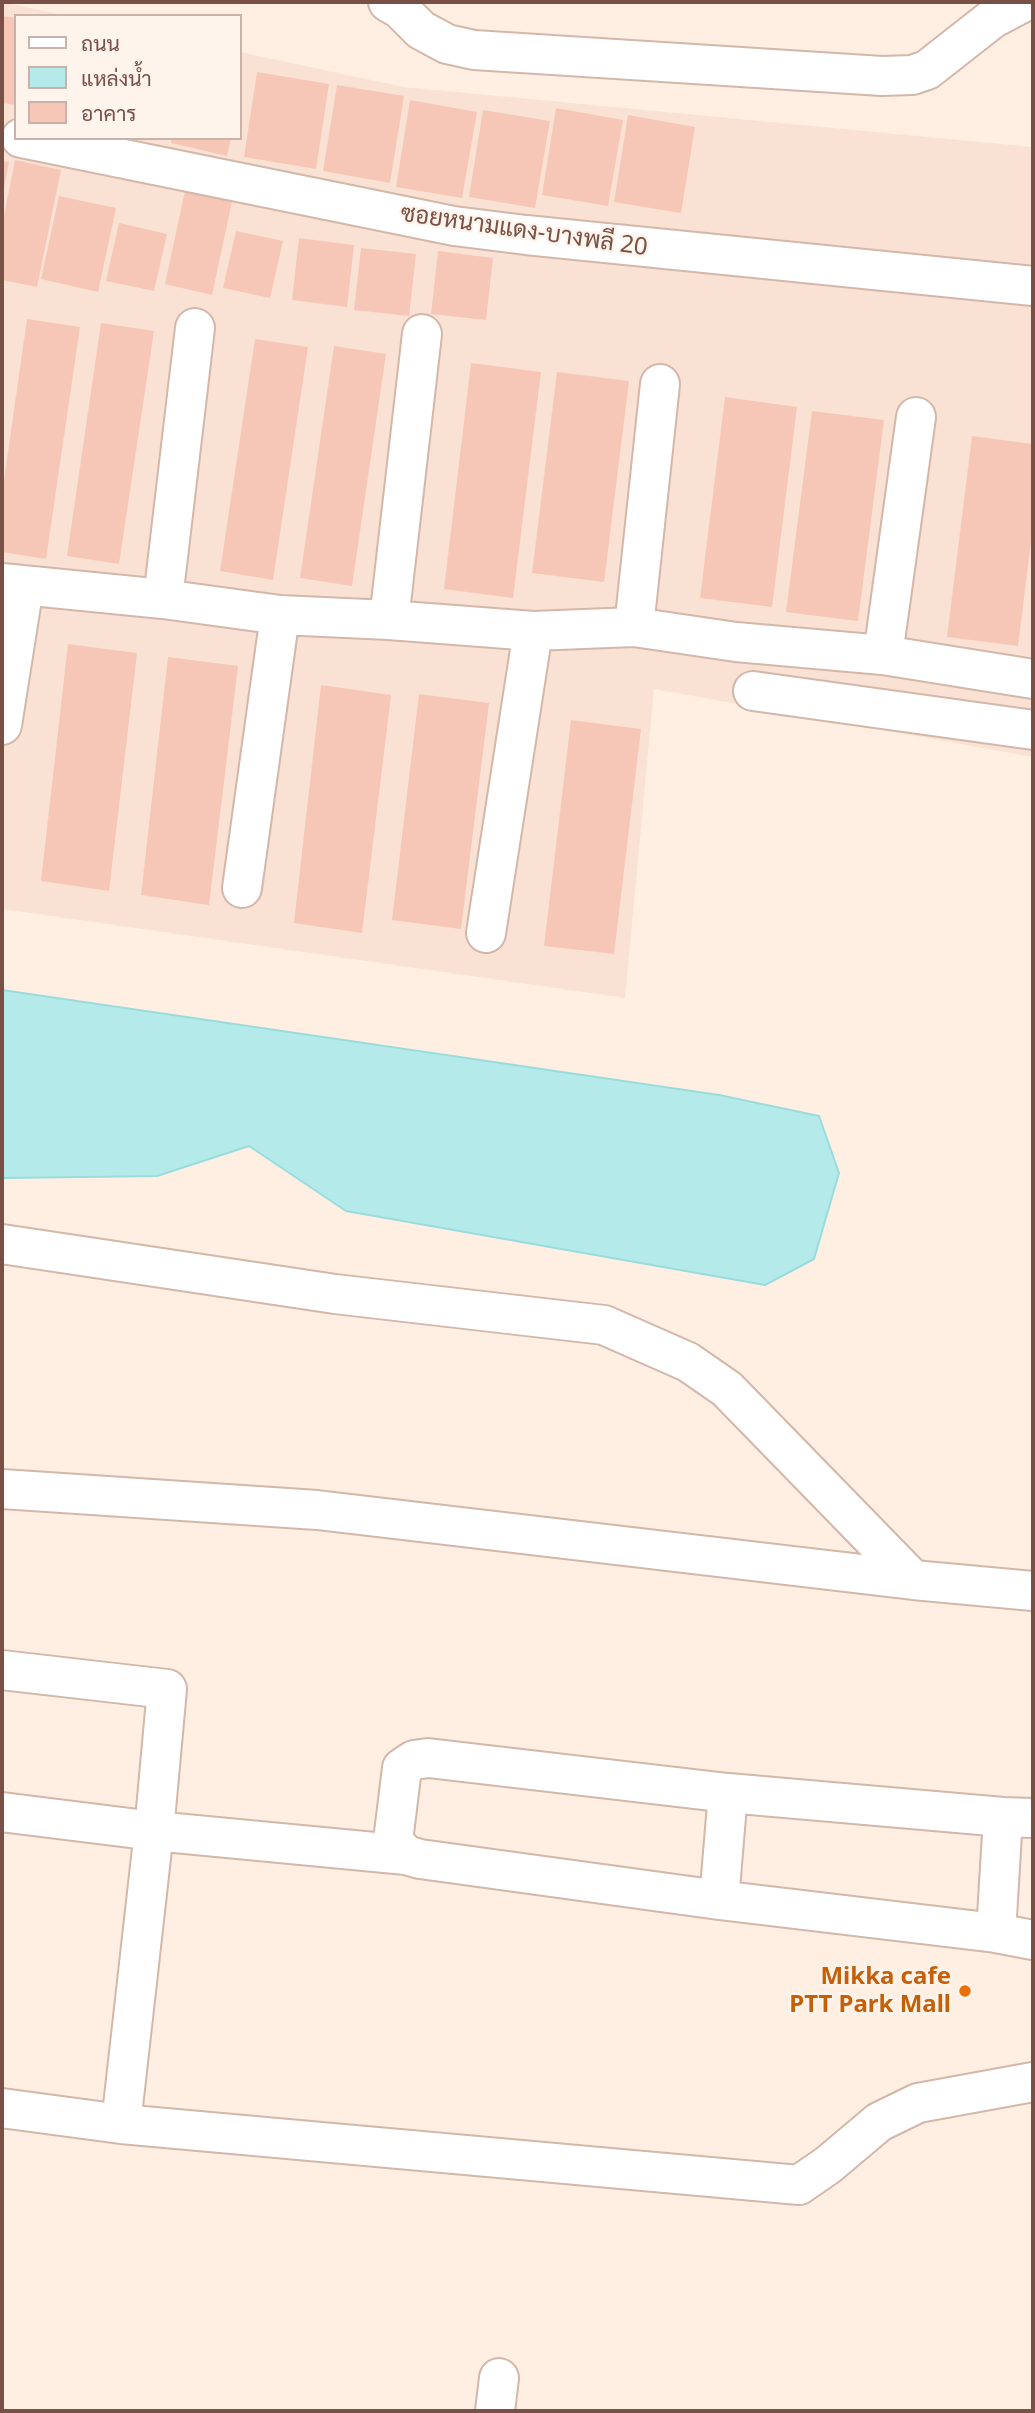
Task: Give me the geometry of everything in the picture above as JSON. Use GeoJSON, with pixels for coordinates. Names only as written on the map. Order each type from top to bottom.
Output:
{"type":"FeatureCollection","features":[{"type":"Feature","properties":{"kind":"street"},"geometry":{"type":"LineString","coordinates":[[388,2],[400,9],[421,30],[447,44],[474,50],[882,76],[912,75],[927,70],[992,19],[1024,2]]}},
{"type":"Feature","properties":{"kind":"street","name":"ซอยหนามแดง-บางพลี 20"},"geometry":{"type":"LineString","coordinates":[[28,140],[454,226],[1033,286]]}},
{"type":"Feature","properties":{"kind":"street"},"geometry":{"type":"LineString","coordinates":[[163,599],[195,328]]}},
{"type":"Feature","properties":{"kind":"street"},"geometry":{"type":"LineString","coordinates":[[389,620],[422,334]]}},
{"type":"Feature","properties":{"kind":"street"},"geometry":{"type":"LineString","coordinates":[[634,627],[660,384]]}},
{"type":"Feature","properties":{"kind":"street"},"geometry":{"type":"LineString","coordinates":[[883,655],[916,417]]}},
{"type":"Feature","properties":{"kind":"street"},"geometry":{"type":"LineString","coordinates":[[2,724],[13,585],[163,599],[280,615],[533,631],[634,627],[736,642],[883,655],[1033,679]]}},
{"type":"Feature","properties":{"kind":"street"},"geometry":{"type":"LineString","coordinates":[[242,888],[280,615]]}},
{"type":"Feature","properties":{"kind":"street"},"geometry":{"type":"LineString","coordinates":[[486,933],[533,631]]}},
{"type":"Feature","properties":{"kind":"street"},"geometry":{"type":"LineString","coordinates":[[753,691],[1033,730]]}},
{"type":"Feature","properties":{"kind":"street"},"geometry":{"type":"LineString","coordinates":[[2,1244],[335,1294],[604,1325],[688,1362],[727,1389],[913,1580]]}},
{"type":"Feature","properties":{"kind":"street"},"geometry":{"type":"LineString","coordinates":[[2,1489],[317,1510],[913,1580],[1033,1591]]}},
{"type":"Feature","properties":{"kind":"street"},"geometry":{"type":"LineString","coordinates":[[2,1670],[167,1689],[121,2124]]}},
{"type":"Feature","properties":{"kind":"street"},"geometry":{"type":"LineString","coordinates":[[405,1855],[393,1841],[402,1768],[414,1760],[428,1758],[729,1793],[1018,1818],[996,1933]]}},
{"type":"Feature","properties":{"kind":"street"},"geometry":{"type":"LineString","coordinates":[[719,1900],[729,1793]]}},
{"type":"Feature","properties":{"kind":"street"},"geometry":{"type":"LineString","coordinates":[[2,1812],[154,1831],[405,1855],[719,1900],[996,1933],[1033,1940]]}},
{"type":"Feature","properties":{"kind":"street"},"geometry":{"type":"LineString","coordinates":[[2,2108],[121,2124],[799,2185],[828,2165],[879,2122],[918,2103],[1033,2082]]}},
{"type":"Feature","properties":{"kind":"shaded area"},"geometry":{"type":"Polygon","coordinates":[[[2,2],[59,14],[14,14],[14,140],[242,140],[242,52],[404,87],[1033,147],[1033,757],[654,689],[625,998],[2,909],[2,2]]]}},
{"type":"Feature","properties":{"kind":"water"},"geometry":{"type":"Polygon","coordinates":[[[2,990],[719,1095],[819,1116],[839,1173],[814,1259],[765,1285],[346,1211],[249,1146],[157,1176],[5,1178],[2,1177],[2,990]]]}},
{"type":"Feature","properties":{"kind":"building"},"geometry":{"type":"Polygon","coordinates":[[[2,16],[14,18],[14,105],[2,103],[2,16]]]}},
{"type":"Feature","properties":{"kind":"building"},"geometry":{"type":"Polygon","coordinates":[[[257,72],[329,84],[316,169],[244,157],[257,72]]]}},
{"type":"Feature","properties":{"kind":"building"},"geometry":{"type":"Polygon","coordinates":[[[337,85],[404,96],[390,183],[323,171],[337,85]]]}},
{"type":"Feature","properties":{"kind":"building"},"geometry":{"type":"Polygon","coordinates":[[[410,100],[477,112],[462,198],[396,187],[410,100]]]}},
{"type":"Feature","properties":{"kind":"building"},"geometry":{"type":"Polygon","coordinates":[[[556,108],[623,120],[608,206],[542,195],[556,108]]]}},
{"type":"Feature","properties":{"kind":"building"},"geometry":{"type":"Polygon","coordinates":[[[483,110],[550,121],[535,208],[469,197],[483,110]]]}},
{"type":"Feature","properties":{"kind":"building"},"geometry":{"type":"Polygon","coordinates":[[[628,115],[695,127],[681,213],[614,202],[628,115]]]}},
{"type":"Feature","properties":{"kind":"building"},"geometry":{"type":"Polygon","coordinates":[[[172,140],[231,140],[227,156],[171,143],[172,140]]]}},
{"type":"Feature","properties":{"kind":"building"},"geometry":{"type":"Polygon","coordinates":[[[15,160],[61,170],[37,287],[2,280],[2,226],[15,160]]]}},
{"type":"Feature","properties":{"kind":"building"},"geometry":{"type":"Polygon","coordinates":[[[2,161],[9,162],[3,192],[2,191],[2,161]]]}},
{"type":"Feature","properties":{"kind":"building"},"geometry":{"type":"Polygon","coordinates":[[[186,186],[233,197],[212,295],[165,284],[186,186]]]}},
{"type":"Feature","properties":{"kind":"building"},"geometry":{"type":"Polygon","coordinates":[[[59,196],[116,208],[98,292],[41,279],[59,196]]]}},
{"type":"Feature","properties":{"kind":"building"},"geometry":{"type":"Polygon","coordinates":[[[119,223],[167,234],[154,291],[106,281],[119,223]]]}},
{"type":"Feature","properties":{"kind":"building"},"geometry":{"type":"Polygon","coordinates":[[[236,231],[283,241],[270,298],[223,288],[236,231]]]}},
{"type":"Feature","properties":{"kind":"building"},"geometry":{"type":"Polygon","coordinates":[[[299,238],[354,245],[347,307],[292,300],[299,238]]]}},
{"type":"Feature","properties":{"kind":"building"},"geometry":{"type":"Polygon","coordinates":[[[361,248],[416,254],[409,316],[354,310],[361,248]]]}},
{"type":"Feature","properties":{"kind":"building"},"geometry":{"type":"Polygon","coordinates":[[[438,251],[493,258],[486,320],[431,314],[438,251]]]}},
{"type":"Feature","properties":{"kind":"building"},"geometry":{"type":"Polygon","coordinates":[[[27,319],[80,327],[46,559],[2,552],[2,494],[27,319]]]}},
{"type":"Feature","properties":{"kind":"building"},"geometry":{"type":"Polygon","coordinates":[[[101,323],[154,331],[119,564],[67,556],[101,323]]]}},
{"type":"Feature","properties":{"kind":"building"},"geometry":{"type":"Polygon","coordinates":[[[255,339],[308,347],[273,580],[220,571],[255,339]]]}},
{"type":"Feature","properties":{"kind":"building"},"geometry":{"type":"Polygon","coordinates":[[[334,346],[386,354],[352,586],[300,578],[334,346]]]}},
{"type":"Feature","properties":{"kind":"building"},"geometry":{"type":"Polygon","coordinates":[[[471,363],[541,372],[513,598],[444,589],[471,363]]]}},
{"type":"Feature","properties":{"kind":"building"},"geometry":{"type":"Polygon","coordinates":[[[557,372],[629,381],[604,582],[532,573],[557,372]]]}},
{"type":"Feature","properties":{"kind":"building"},"geometry":{"type":"Polygon","coordinates":[[[725,397],[797,407],[772,607],[700,598],[725,397]]]}},
{"type":"Feature","properties":{"kind":"building"},"geometry":{"type":"Polygon","coordinates":[[[812,411],[884,420],[858,621],[786,612],[812,411]]]}},
{"type":"Feature","properties":{"kind":"building"},"geometry":{"type":"Polygon","coordinates":[[[972,436],[1033,444],[1033,526],[1018,646],[947,637],[972,436]]]}},
{"type":"Feature","properties":{"kind":"building"},"geometry":{"type":"Polygon","coordinates":[[[68,644],[137,653],[109,891],[41,881],[68,644]]]}},
{"type":"Feature","properties":{"kind":"building"},"geometry":{"type":"Polygon","coordinates":[[[168,657],[238,666],[209,905],[141,895],[168,657]]]}},
{"type":"Feature","properties":{"kind":"building"},"geometry":{"type":"Polygon","coordinates":[[[321,685],[391,695],[362,933],[294,923],[321,685]]]}},
{"type":"Feature","properties":{"kind":"building"},"geometry":{"type":"Polygon","coordinates":[[[419,694],[489,703],[461,929],[392,920],[419,694]]]}},
{"type":"Feature","properties":{"kind":"building"},"geometry":{"type":"Polygon","coordinates":[[[571,720],[641,729],[614,954],[544,946],[571,720]]]}},
{"type":"Feature","properties":{"kind":"place","name":"Mikka cafe PTT Park Mall"},"geometry":{"type":"Point","coordinates":[965,1991]}}]}
